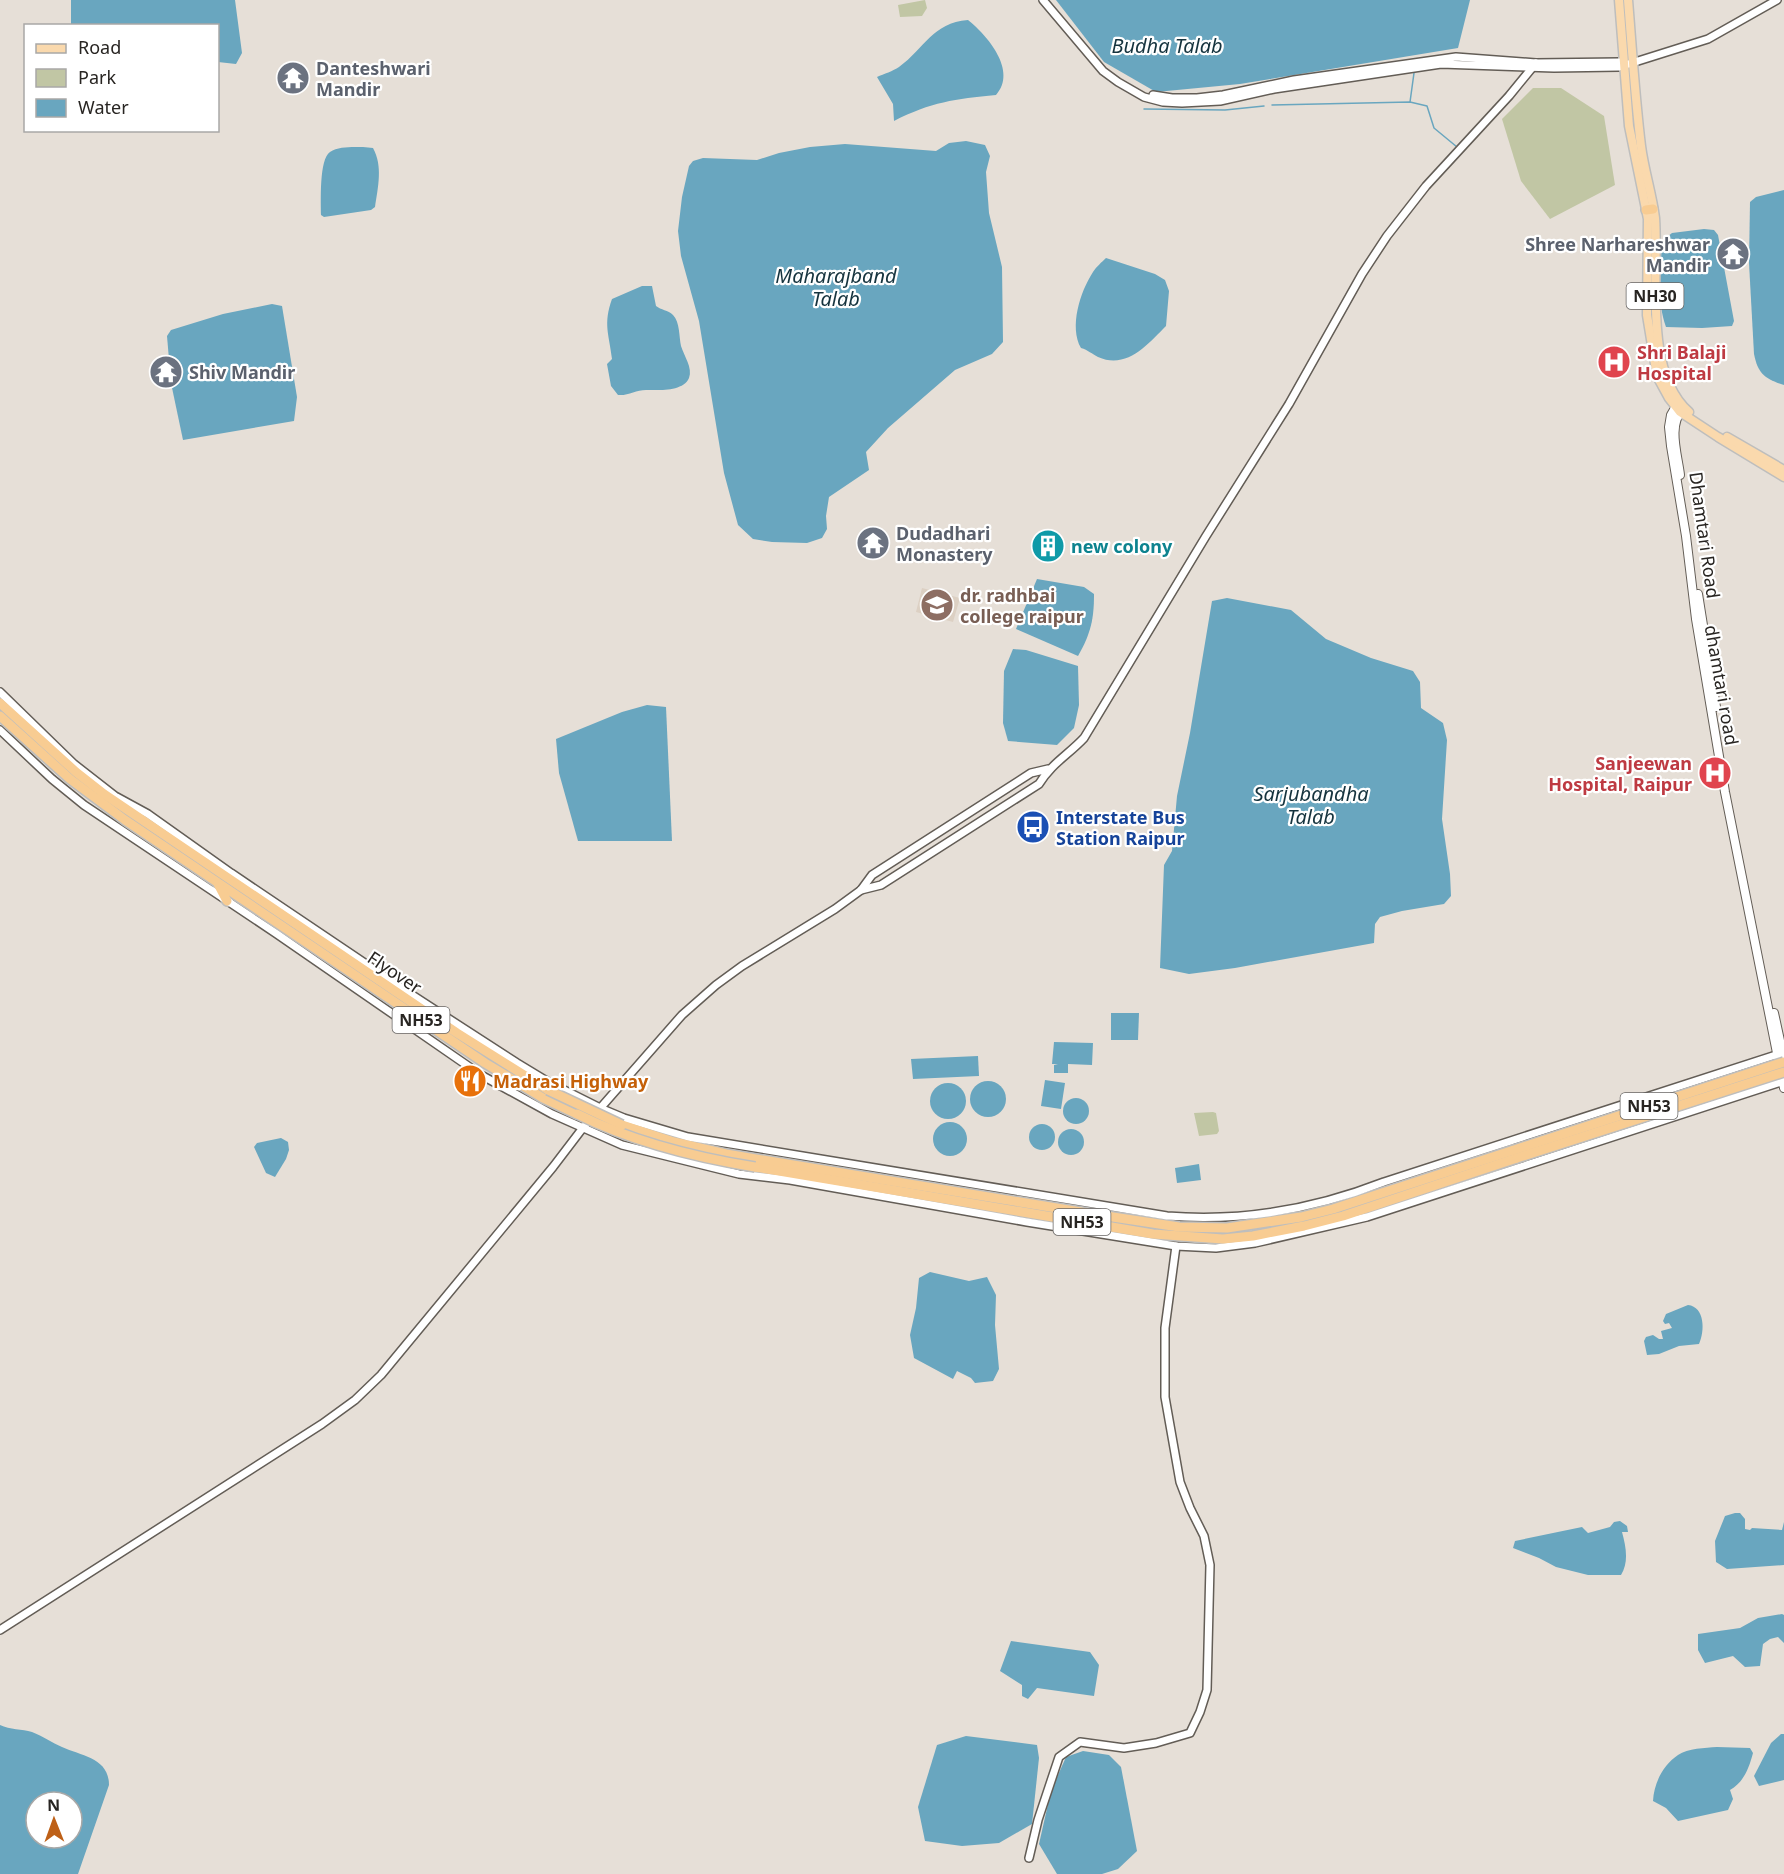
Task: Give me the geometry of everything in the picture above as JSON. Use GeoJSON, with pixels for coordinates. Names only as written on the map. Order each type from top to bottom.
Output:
{"type":"FeatureCollection","features":[{"type":"Feature","properties":{"kind":"highway","name":"NH53"},"geometry":{"type":"LineString","coordinates":[[0,703],[76,772],[104,794],[210,866]]}},
{"type":"Feature","properties":{"kind":"highway","name":"NH53"},"geometry":{"type":"LineString","coordinates":[[0,716],[91,796],[217,882]]}},
{"type":"Feature","properties":{"kind":"highway"},"geometry":{"type":"LineString","coordinates":[[210,866],[222,867]]}},
{"type":"Feature","properties":{"kind":"highway","name":"Flyover"},"geometry":{"type":"LineString","coordinates":[[210,866],[273,914],[485,1063],[543,1098],[601,1126],[667,1149],[755,1162],[808,1161]]}},
{"type":"Feature","properties":{"kind":"highway"},"geometry":{"type":"LineString","coordinates":[[217,882],[227,901]]}},
{"type":"Feature","properties":{"kind":"highway","name":"Flyover"},"geometry":{"type":"LineString","coordinates":[[217,882],[273,914]]}},
{"type":"Feature","properties":{"kind":"highway","name":"NH53"},"geometry":{"type":"LineString","coordinates":[[791,1176],[1153,1234],[1224,1239],[1253,1236],[1373,1210],[1515,1154],[1782,1056]]}},
{"type":"Feature","properties":{"kind":"highway","name":"NH53"},"geometry":{"type":"LineString","coordinates":[[808,1161],[1093,1214],[1179,1227],[1227,1228],[1301,1217],[1360,1196],[1515,1154],[1784,1072]]}},
{"type":"Feature","properties":{"kind":"highway","name":"Flyover"},"geometry":{"type":"LineString","coordinates":[[755,1162],[791,1176]]}},
{"type":"Feature","properties":{"kind":"main road","name":"NH30"},"geometry":{"type":"LineString","coordinates":[[1619,0],[1628,63]]}},
{"type":"Feature","properties":{"kind":"main road","name":"NH30"},"geometry":{"type":"LineString","coordinates":[[1628,0],[1629,126],[1650,209],[1647,315],[1657,376],[1680,407],[1718,437],[1784,477]]}},
{"type":"Feature","properties":{"kind":"main road","name":"NH30"},"geometry":{"type":"LineString","coordinates":[[1680,407],[1784,470]]}},
{"type":"Feature","properties":{"kind":"main road","name":"dhamtari road"},"geometry":{"type":"LineString","coordinates":[[1680,407],[1669,427],[1696,619],[1725,792],[1782,1056],[1784,1084]]}},
{"type":"Feature","properties":{"kind":"main road","name":"Dhamtari Road"},"geometry":{"type":"LineString","coordinates":[[1680,407],[1675,430],[1702,621],[1731,796],[1782,1056]]}},
{"type":"Feature","properties":{"kind":"street"},"geometry":{"type":"LineString","coordinates":[[1043,0],[1103,71],[1122,85],[1138,94],[1163,102],[1190,103],[1221,101],[1274,89],[1424,66],[1628,63],[1708,39],[1777,0]]}},
{"type":"Feature","properties":{"kind":"street"},"geometry":{"type":"LineString","coordinates":[[861,890],[881,885],[1039,784],[1048,770],[1073,750],[1091,728],[1206,536],[1289,404],[1362,274],[1387,236],[1426,186],[1534,65]]}},
{"type":"Feature","properties":{"kind":"street"},"geometry":{"type":"LineString","coordinates":[[0,692],[90,777],[115,796],[148,814],[222,867],[550,1083],[624,1118],[688,1137],[808,1161]]}},
{"type":"Feature","properties":{"kind":"street"},"geometry":{"type":"LineString","coordinates":[[0,730],[72,797],[481,1075],[582,1129],[622,1145],[739,1174],[791,1176],[1027,1222],[1176,1246],[1216,1248],[1255,1243],[1373,1210],[1784,1084]]}},
{"type":"Feature","properties":{"kind":"street"},"geometry":{"type":"LineString","coordinates":[[0,1630],[322,1424],[354,1400],[385,1370],[582,1129],[682,1015],[716,985],[751,960],[835,909],[861,890],[872,875],[1031,773],[1048,770]]}},
{"type":"Feature","properties":{"kind":"street"},"geometry":{"type":"LineString","coordinates":[[1031,773],[1039,784]]}},
{"type":"Feature","properties":{"kind":"street"},"geometry":{"type":"LineString","coordinates":[[1360,1196],[1384,1182],[1782,1056]]}},
{"type":"Feature","properties":{"kind":"street"},"geometry":{"type":"LineString","coordinates":[[1029,1857],[1038,1820],[1059,1757],[1080,1742],[1124,1748],[1156,1743],[1190,1733],[1207,1690],[1210,1565],[1204,1536],[1180,1482],[1165,1390],[1165,1328],[1176,1246]]}},
{"type":"Feature","properties":{"kind":"shaded area","name":"dr. radhbai college raipur"},"geometry":{"type":"Polygon","coordinates":[[[922,588],[960,598],[953,622],[916,612],[922,588]]]}},
{"type":"Feature","properties":{"kind":"green space"},"geometry":{"type":"Polygon","coordinates":[[[925,0],[927,8],[922,16],[900,17],[898,5],[925,0]]]}},
{"type":"Feature","properties":{"kind":"green space"},"geometry":{"type":"Polygon","coordinates":[[[1533,88],[1561,88],[1604,116],[1615,185],[1550,219],[1521,181],[1502,119],[1533,88]]]}},
{"type":"Feature","properties":{"kind":"green space"},"geometry":{"type":"Polygon","coordinates":[[[1194,1113],[1216,1113],[1219,1131],[1217,1134],[1199,1136],[1194,1113]]]}},
{"type":"Feature","properties":{"kind":"water"},"geometry":{"type":"Polygon","coordinates":[[[71,0],[235,0],[242,53],[236,64],[219,62],[219,24],[71,24],[71,0]]]}},
{"type":"Feature","properties":{"kind":"water","name":"Budha Talab"},"geometry":{"type":"Polygon","coordinates":[[[1056,0],[1470,0],[1458,48],[1240,84],[1156,92],[1104,62],[1056,0]]]}},
{"type":"Feature","properties":{"kind":"water"},"geometry":{"type":"Polygon","coordinates":[[[968,20],[991,44],[1002,65],[1004,75],[1002,86],[996,95],[944,102],[920,109],[894,121],[893,104],[877,77],[899,67],[937,31],[956,22],[968,20]]]}},
{"type":"Feature","properties":{"kind":"water","name":"Maharajband Talab"},"geometry":{"type":"Polygon","coordinates":[[[966,141],[985,145],[990,156],[986,172],[989,213],[1002,267],[1003,342],[992,354],[955,370],[888,428],[866,452],[869,470],[829,497],[826,516],[827,529],[822,538],[807,543],[753,539],[738,525],[724,473],[699,321],[681,256],[678,231],[689,166],[693,161],[703,158],[757,160],[810,147],[845,144],[936,151],[949,143],[966,141]]]}},
{"type":"Feature","properties":{"kind":"water"},"geometry":{"type":"Polygon","coordinates":[[[346,147],[373,148],[378,162],[379,177],[375,207],[371,210],[324,217],[321,215],[321,191],[326,156],[330,152],[346,147]]]}},
{"type":"Feature","properties":{"kind":"water"},"geometry":{"type":"Polygon","coordinates":[[[1784,190],[1784,385],[1763,375],[1756,361],[1749,263],[1750,202],[1756,197],[1784,190]]]}},
{"type":"Feature","properties":{"kind":"water"},"geometry":{"type":"Polygon","coordinates":[[[1714,230],[1718,235],[1734,321],[1732,326],[1666,327],[1660,295],[1662,241],[1672,233],[1714,230]]]}},
{"type":"Feature","properties":{"kind":"water"},"geometry":{"type":"Polygon","coordinates":[[[1106,258],[1155,274],[1165,280],[1169,291],[1166,326],[1136,353],[1118,360],[1098,357],[1081,348],[1076,330],[1080,299],[1084,289],[1094,270],[1106,258]]]}},
{"type":"Feature","properties":{"kind":"water"},"geometry":{"type":"Polygon","coordinates":[[[642,286],[652,286],[656,306],[671,313],[675,318],[690,374],[686,383],[676,388],[642,390],[618,395],[611,386],[607,364],[612,359],[608,329],[609,308],[612,299],[642,286]]]}},
{"type":"Feature","properties":{"kind":"water"},"geometry":{"type":"Polygon","coordinates":[[[272,304],[282,306],[297,397],[294,421],[183,440],[171,383],[167,336],[171,330],[223,314],[272,304]]]}},
{"type":"Feature","properties":{"kind":"water"},"geometry":{"type":"Polygon","coordinates":[[[1037,579],[1084,587],[1094,594],[1091,626],[1078,656],[1016,629],[1037,579]]]}},
{"type":"Feature","properties":{"kind":"water","name":"Sarjubandha Talab"},"geometry":{"type":"Polygon","coordinates":[[[1227,598],[1291,610],[1326,639],[1371,658],[1413,671],[1420,682],[1421,708],[1443,723],[1447,740],[1442,819],[1451,896],[1444,904],[1380,917],[1375,924],[1374,943],[1189,974],[1160,968],[1164,865],[1172,851],[1177,796],[1212,601],[1227,598]]]}},
{"type":"Feature","properties":{"kind":"water"},"geometry":{"type":"Polygon","coordinates":[[[1013,649],[1026,650],[1078,666],[1079,705],[1074,728],[1057,745],[1008,741],[1003,723],[1004,671],[1013,649]]]}},
{"type":"Feature","properties":{"kind":"water"},"geometry":{"type":"Polygon","coordinates":[[[647,705],[666,707],[672,841],[578,841],[559,773],[556,739],[622,712],[647,705]]]}},
{"type":"Feature","properties":{"kind":"water"},"geometry":{"type":"Polygon","coordinates":[[[1111,1013],[1139,1013],[1138,1040],[1111,1040],[1111,1013]]]}},
{"type":"Feature","properties":{"kind":"water"},"geometry":{"type":"Polygon","coordinates":[[[1054,1042],[1093,1043],[1092,1065],[1068,1064],[1068,1073],[1054,1073],[1054,1065],[1058,1064],[1052,1064],[1054,1042]]]}},
{"type":"Feature","properties":{"kind":"water"},"geometry":{"type":"Polygon","coordinates":[[[978,1056],[979,1076],[913,1079],[911,1059],[978,1056]]]}},
{"type":"Feature","properties":{"kind":"water"},"geometry":{"type":"Polygon","coordinates":[[[1045,1080],[1065,1083],[1061,1109],[1041,1106],[1045,1080]]]}},
{"type":"Feature","properties":{"kind":"water"},"geometry":{"type":"Polygon","coordinates":[[[988,1081],[1001,1086],[1006,1099],[1001,1112],[988,1117],[975,1112],[970,1099],[975,1086],[988,1081]]]}},
{"type":"Feature","properties":{"kind":"water"},"geometry":{"type":"Polygon","coordinates":[[[948,1083],[961,1088],[966,1101],[961,1114],[948,1119],[935,1114],[930,1101],[935,1088],[948,1083]]]}},
{"type":"Feature","properties":{"kind":"water"},"geometry":{"type":"Polygon","coordinates":[[[1076,1098],[1085,1102],[1089,1111],[1085,1120],[1076,1124],[1067,1120],[1063,1111],[1067,1102],[1076,1098]]]}},
{"type":"Feature","properties":{"kind":"water"},"geometry":{"type":"Polygon","coordinates":[[[950,1122],[962,1127],[967,1139],[962,1151],[950,1156],[938,1151],[933,1139],[938,1127],[950,1122]]]}},
{"type":"Feature","properties":{"kind":"water"},"geometry":{"type":"Polygon","coordinates":[[[1042,1124],[1051,1128],[1055,1137],[1051,1146],[1042,1150],[1033,1146],[1029,1137],[1033,1128],[1042,1124]]]}},
{"type":"Feature","properties":{"kind":"water"},"geometry":{"type":"Polygon","coordinates":[[[1071,1129],[1080,1133],[1084,1142],[1080,1151],[1071,1155],[1062,1151],[1058,1142],[1062,1133],[1071,1129]]]}},
{"type":"Feature","properties":{"kind":"water"},"geometry":{"type":"Polygon","coordinates":[[[281,1138],[288,1142],[289,1150],[275,1177],[266,1173],[254,1147],[257,1143],[281,1138]]]}},
{"type":"Feature","properties":{"kind":"water"},"geometry":{"type":"Polygon","coordinates":[[[1199,1164],[1201,1180],[1177,1183],[1175,1168],[1199,1164]]]}},
{"type":"Feature","properties":{"kind":"water"},"geometry":{"type":"Polygon","coordinates":[[[930,1272],[969,1281],[987,1277],[996,1295],[995,1325],[999,1369],[993,1381],[975,1383],[971,1378],[957,1371],[953,1379],[914,1358],[910,1335],[919,1278],[930,1272]]]}},
{"type":"Feature","properties":{"kind":"water"},"geometry":{"type":"Polygon","coordinates":[[[1688,1305],[1698,1310],[1701,1315],[1703,1326],[1699,1344],[1679,1346],[1659,1354],[1647,1355],[1644,1341],[1646,1337],[1653,1335],[1663,1339],[1661,1331],[1672,1328],[1669,1323],[1665,1324],[1663,1321],[1666,1314],[1688,1305]]]}},
{"type":"Feature","properties":{"kind":"water"},"geometry":{"type":"Polygon","coordinates":[[[1740,1513],[1745,1519],[1745,1529],[1750,1530],[1752,1528],[1782,1530],[1784,1522],[1784,1565],[1727,1569],[1716,1562],[1715,1541],[1725,1516],[1740,1513]]]}},
{"type":"Feature","properties":{"kind":"water"},"geometry":{"type":"Polygon","coordinates":[[[1620,1521],[1627,1526],[1628,1532],[1622,1532],[1626,1560],[1621,1575],[1588,1575],[1556,1567],[1513,1548],[1515,1541],[1582,1527],[1588,1533],[1610,1527],[1614,1522],[1620,1521]]]}},
{"type":"Feature","properties":{"kind":"water"},"geometry":{"type":"Polygon","coordinates":[[[1784,1615],[1784,1643],[1778,1637],[1763,1644],[1760,1666],[1745,1667],[1733,1656],[1705,1663],[1698,1650],[1698,1634],[1740,1628],[1758,1618],[1784,1615]]]}},
{"type":"Feature","properties":{"kind":"water"},"geometry":{"type":"Polygon","coordinates":[[[1011,1641],[1090,1652],[1099,1665],[1094,1696],[1037,1688],[1028,1699],[1022,1696],[1022,1685],[1000,1671],[1011,1641]]]}},
{"type":"Feature","properties":{"kind":"water"},"geometry":{"type":"Polygon","coordinates":[[[0,1725],[32,1732],[93,1759],[99,1763],[108,1776],[109,1785],[78,1874],[0,1874],[0,1725]]]}},
{"type":"Feature","properties":{"kind":"water"},"geometry":{"type":"Polygon","coordinates":[[[1784,1734],[1784,1780],[1759,1786],[1754,1776],[1771,1743],[1784,1734]]]}},
{"type":"Feature","properties":{"kind":"water"},"geometry":{"type":"Polygon","coordinates":[[[966,1736],[1037,1745],[1039,1758],[1032,1824],[999,1843],[962,1846],[925,1841],[918,1807],[937,1745],[966,1736]]]}},
{"type":"Feature","properties":{"kind":"water"},"geometry":{"type":"Polygon","coordinates":[[[1717,1747],[1750,1748],[1753,1753],[1745,1774],[1730,1790],[1733,1799],[1728,1810],[1678,1821],[1666,1808],[1653,1801],[1660,1775],[1673,1759],[1687,1751],[1717,1747]]]}},
{"type":"Feature","properties":{"kind":"water"},"geometry":{"type":"Polygon","coordinates":[[[1083,1751],[1109,1755],[1121,1767],[1137,1851],[1118,1869],[1102,1874],[1057,1874],[1039,1844],[1051,1791],[1066,1757],[1083,1751]]]}},
{"type":"Feature","properties":{"kind":"waterway"},"geometry":{"type":"LineString","coordinates":[[1410,102],[1414,73]]}},
{"type":"Feature","properties":{"kind":"waterway"},"geometry":{"type":"LineString","coordinates":[[1272,105],[1410,102],[1427,106],[1434,128],[1457,147]]}},
{"type":"Feature","properties":{"kind":"waterway"},"geometry":{"type":"LineString","coordinates":[[1144,109],[1225,110],[1264,106]]}},
{"type":"Feature","properties":{"kind":"place","name":"Danteshwari Mandir"},"geometry":{"type":"Point","coordinates":[293,78]}},
{"type":"Feature","properties":{"kind":"place","name":"Shree Narhareshwar Mandir"},"geometry":{"type":"Point","coordinates":[1733,254]}},
{"type":"Feature","properties":{"kind":"place","name":"Shri Balaji Hospital"},"geometry":{"type":"Point","coordinates":[1614,362]}},
{"type":"Feature","properties":{"kind":"place","name":"Shiv Mandir"},"geometry":{"type":"Point","coordinates":[166,372]}},
{"type":"Feature","properties":{"kind":"place","name":"Dudadhari Monastery"},"geometry":{"type":"Point","coordinates":[873,543]}},
{"type":"Feature","properties":{"kind":"place","name":"new colony"},"geometry":{"type":"Point","coordinates":[1048,546]}},
{"type":"Feature","properties":{"kind":"place","name":"dr. radhbai college raipur"},"geometry":{"type":"Point","coordinates":[937,605]}},
{"type":"Feature","properties":{"kind":"place","name":"Sanjeewan Hospital, Raipur"},"geometry":{"type":"Point","coordinates":[1715,773]}},
{"type":"Feature","properties":{"kind":"place","name":"Interstate Bus Station Raipur"},"geometry":{"type":"Point","coordinates":[1033,827]}},
{"type":"Feature","properties":{"kind":"place","name":"Madrasi Highway"},"geometry":{"type":"Point","coordinates":[470,1081]}}]}
